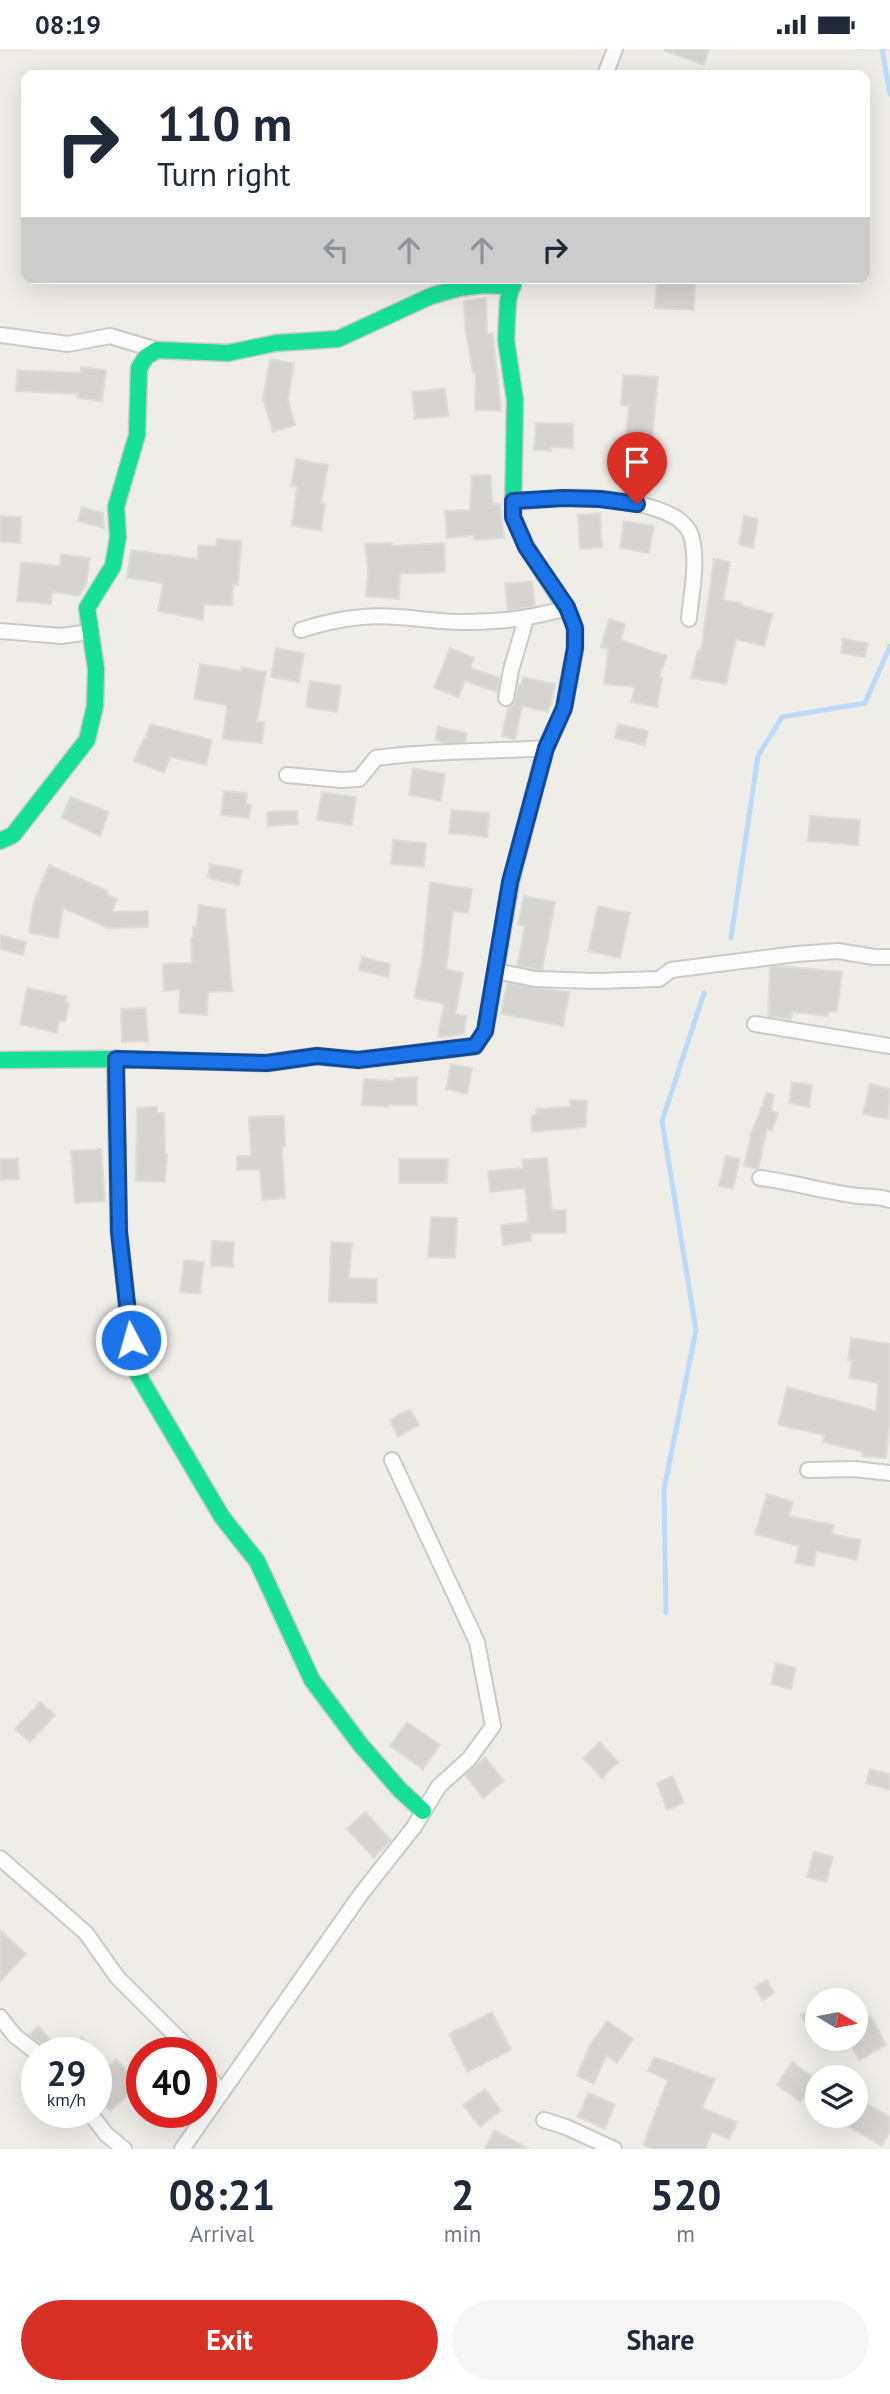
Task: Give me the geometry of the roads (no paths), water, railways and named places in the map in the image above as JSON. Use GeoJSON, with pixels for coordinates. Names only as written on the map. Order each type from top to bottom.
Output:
{"type":"FeatureCollection","features":[{"type":"Feature","properties":{"kind":"street"},"geometry":{"type":"LineString","coordinates":[[607,70],[615,49]]}},
{"type":"Feature","properties":{"kind":"street"},"geometry":{"type":"LineString","coordinates":[[0,335],[68,344],[110,336],[157,350],[228,353],[276,343],[338,339],[431,296],[459,288],[493,284]]}},
{"type":"Feature","properties":{"kind":"street"},"geometry":{"type":"LineString","coordinates":[[0,1060],[116,1059],[267,1063],[317,1056],[358,1060],[475,1046],[485,1031],[510,882],[546,748],[564,708],[575,648],[575,628],[567,607],[526,547],[513,517],[515,400],[506,340],[508,301],[512,284]]}},
{"type":"Feature","properties":{"kind":"street"},"geometry":{"type":"LineString","coordinates":[[0,841],[13,835],[86,740],[95,706],[96,669],[87,608],[113,566],[118,537],[116,507],[137,435],[139,368],[146,357],[157,350]]}},
{"type":"Feature","properties":{"kind":"street"},"geometry":{"type":"LineString","coordinates":[[513,501],[600,499],[637,504],[665,512],[683,521],[692,537],[694,570],[689,619]]}},
{"type":"Feature","properties":{"kind":"street"},"geometry":{"type":"LineString","coordinates":[[301,630],[331,620],[358,617],[458,622],[526,619],[567,607]]}},
{"type":"Feature","properties":{"kind":"street"},"geometry":{"type":"LineString","coordinates":[[506,698],[526,619]]}},
{"type":"Feature","properties":{"kind":"street"},"geometry":{"type":"LineString","coordinates":[[0,631],[61,636],[90,632]]}},
{"type":"Feature","properties":{"kind":"street"},"geometry":{"type":"LineString","coordinates":[[287,775],[359,779],[376,758],[546,748]]}},
{"type":"Feature","properties":{"kind":"street"},"geometry":{"type":"LineString","coordinates":[[496,971],[535,979],[659,979],[671,970],[796,954],[838,951],[890,957]]}},
{"type":"Feature","properties":{"kind":"street"},"geometry":{"type":"LineString","coordinates":[[755,1024],[890,1046]]}},
{"type":"Feature","properties":{"kind":"street"},"geometry":{"type":"LineString","coordinates":[[116,1059],[119,1232],[134,1367],[222,1517],[257,1561],[312,1680],[360,1744],[400,1790],[423,1811]]}},
{"type":"Feature","properties":{"kind":"street"},"geometry":{"type":"LineString","coordinates":[[760,1178],[794,1182],[859,1196],[876,1195],[890,1200]]}},
{"type":"Feature","properties":{"kind":"street"},"geometry":{"type":"LineString","coordinates":[[182,2149],[361,1894],[414,1827],[439,1786],[469,1759],[493,1726],[477,1642],[392,1459]]}},
{"type":"Feature","properties":{"kind":"street"},"geometry":{"type":"LineString","coordinates":[[808,1469],[854,1469],[890,1473]]}},
{"type":"Feature","properties":{"kind":"street"},"geometry":{"type":"LineString","coordinates":[[0,1858],[86,1933],[117,1976],[177,2037]]}},
{"type":"Feature","properties":{"kind":"street"},"geometry":{"type":"LineString","coordinates":[[0,2017],[21,2041]]}},
{"type":"Feature","properties":{"kind":"street"},"geometry":{"type":"LineString","coordinates":[[217,2088],[221,2094]]}},
{"type":"Feature","properties":{"kind":"street"},"geometry":{"type":"LineString","coordinates":[[544,2120],[614,2149]]}},
{"type":"Feature","properties":{"kind":"street"},"geometry":{"type":"LineString","coordinates":[[101,2128],[124,2149]]}},
{"type":"Feature","properties":{"kind":"waterway"},"geometry":{"type":"LineString","coordinates":[[882,49],[890,94]]}},
{"type":"Feature","properties":{"kind":"waterway"},"geometry":{"type":"LineString","coordinates":[[731,938],[758,756],[782,717],[865,703],[890,646]]}},
{"type":"Feature","properties":{"kind":"waterway"},"geometry":{"type":"LineString","coordinates":[[666,1613],[664,1489],[696,1330],[662,1121],[704,993]]}}]}
